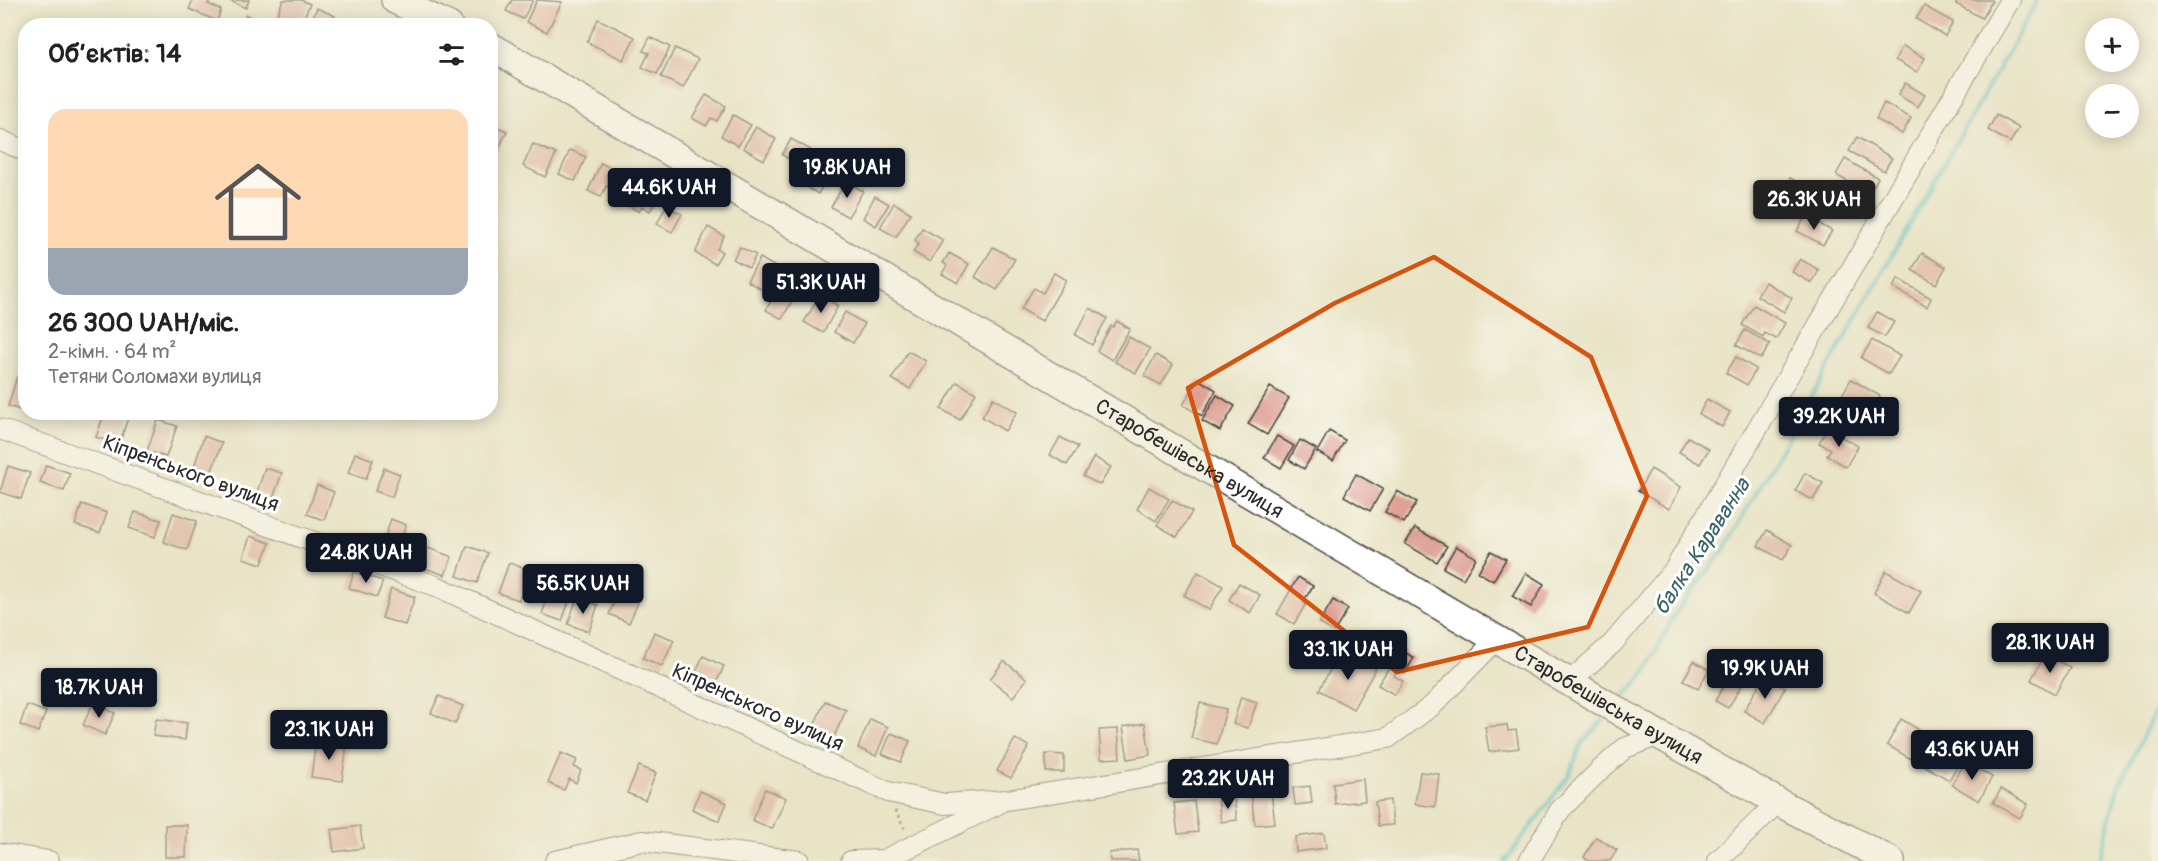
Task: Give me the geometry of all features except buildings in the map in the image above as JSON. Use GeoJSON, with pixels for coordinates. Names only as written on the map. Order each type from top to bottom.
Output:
{"type":"FeatureCollection","features":[{"type":"Feature","properties":{"kind":"main road"},"geometry":{"type":"LineString","coordinates":[[395,0],[433,18]]}},
{"type":"Feature","properties":{"kind":"main road","name":"Старобешівська вулиця"},"geometry":{"type":"LineString","coordinates":[[498,51],[1659,735],[1778,802],[1891,861]]}},
{"type":"Feature","properties":{"kind":"street"},"geometry":{"type":"LineString","coordinates":[[1569,682],[1613,643],[1674,570],[2010,0]]}},
{"type":"Feature","properties":{"kind":"street"},"geometry":{"type":"LineString","coordinates":[[0,140],[18,148]]}},
{"type":"Feature","properties":{"kind":"street","name":"Кіпренського вулиця"},"geometry":{"type":"LineString","coordinates":[[0,429],[436,586],[888,792],[945,804],[1007,800],[1388,738],[1433,705],[1496,640]]}},
{"type":"Feature","properties":{"kind":"street"},"geometry":{"type":"LineString","coordinates":[[1529,861],[1560,810],[1599,771],[1625,748],[1659,735]]}},
{"type":"Feature","properties":{"kind":"street"},"geometry":{"type":"LineString","coordinates":[[851,861],[884,860],[1007,800]]}},
{"type":"Feature","properties":{"kind":"street"},"geometry":{"type":"LineString","coordinates":[[1718,861],[1778,802]]}},
{"type":"Feature","properties":{"kind":"street"},"geometry":{"type":"LineString","coordinates":[[555,861],[642,841],[799,861]]}},
{"type":"Feature","properties":{"kind":"street"},"geometry":{"type":"LineString","coordinates":[[0,853],[49,861]]}},
{"type":"Feature","properties":{"kind":"highlighted area"},"geometry":{"type":"Polygon","coordinates":[[[1434,257],[1591,357],[1647,496],[1588,627],[1397,672],[1234,545],[1188,388],[1335,303],[1434,257]]]}},
{"type":"Feature","properties":{"kind":"waterway","name":"балка Караванна"},"geometry":{"type":"LineString","coordinates":[[1620,701],[1645,673],[1676,612],[1723,551],[2038,0]]}},
{"type":"Feature","properties":{"kind":"waterway"},"geometry":{"type":"LineString","coordinates":[[2099,861],[2118,787],[2158,705]]}},
{"type":"Feature","properties":{"kind":"waterway","name":"балка Караванна"},"geometry":{"type":"LineString","coordinates":[[1505,861],[1569,775],[1582,743],[1603,720]]}}]}
